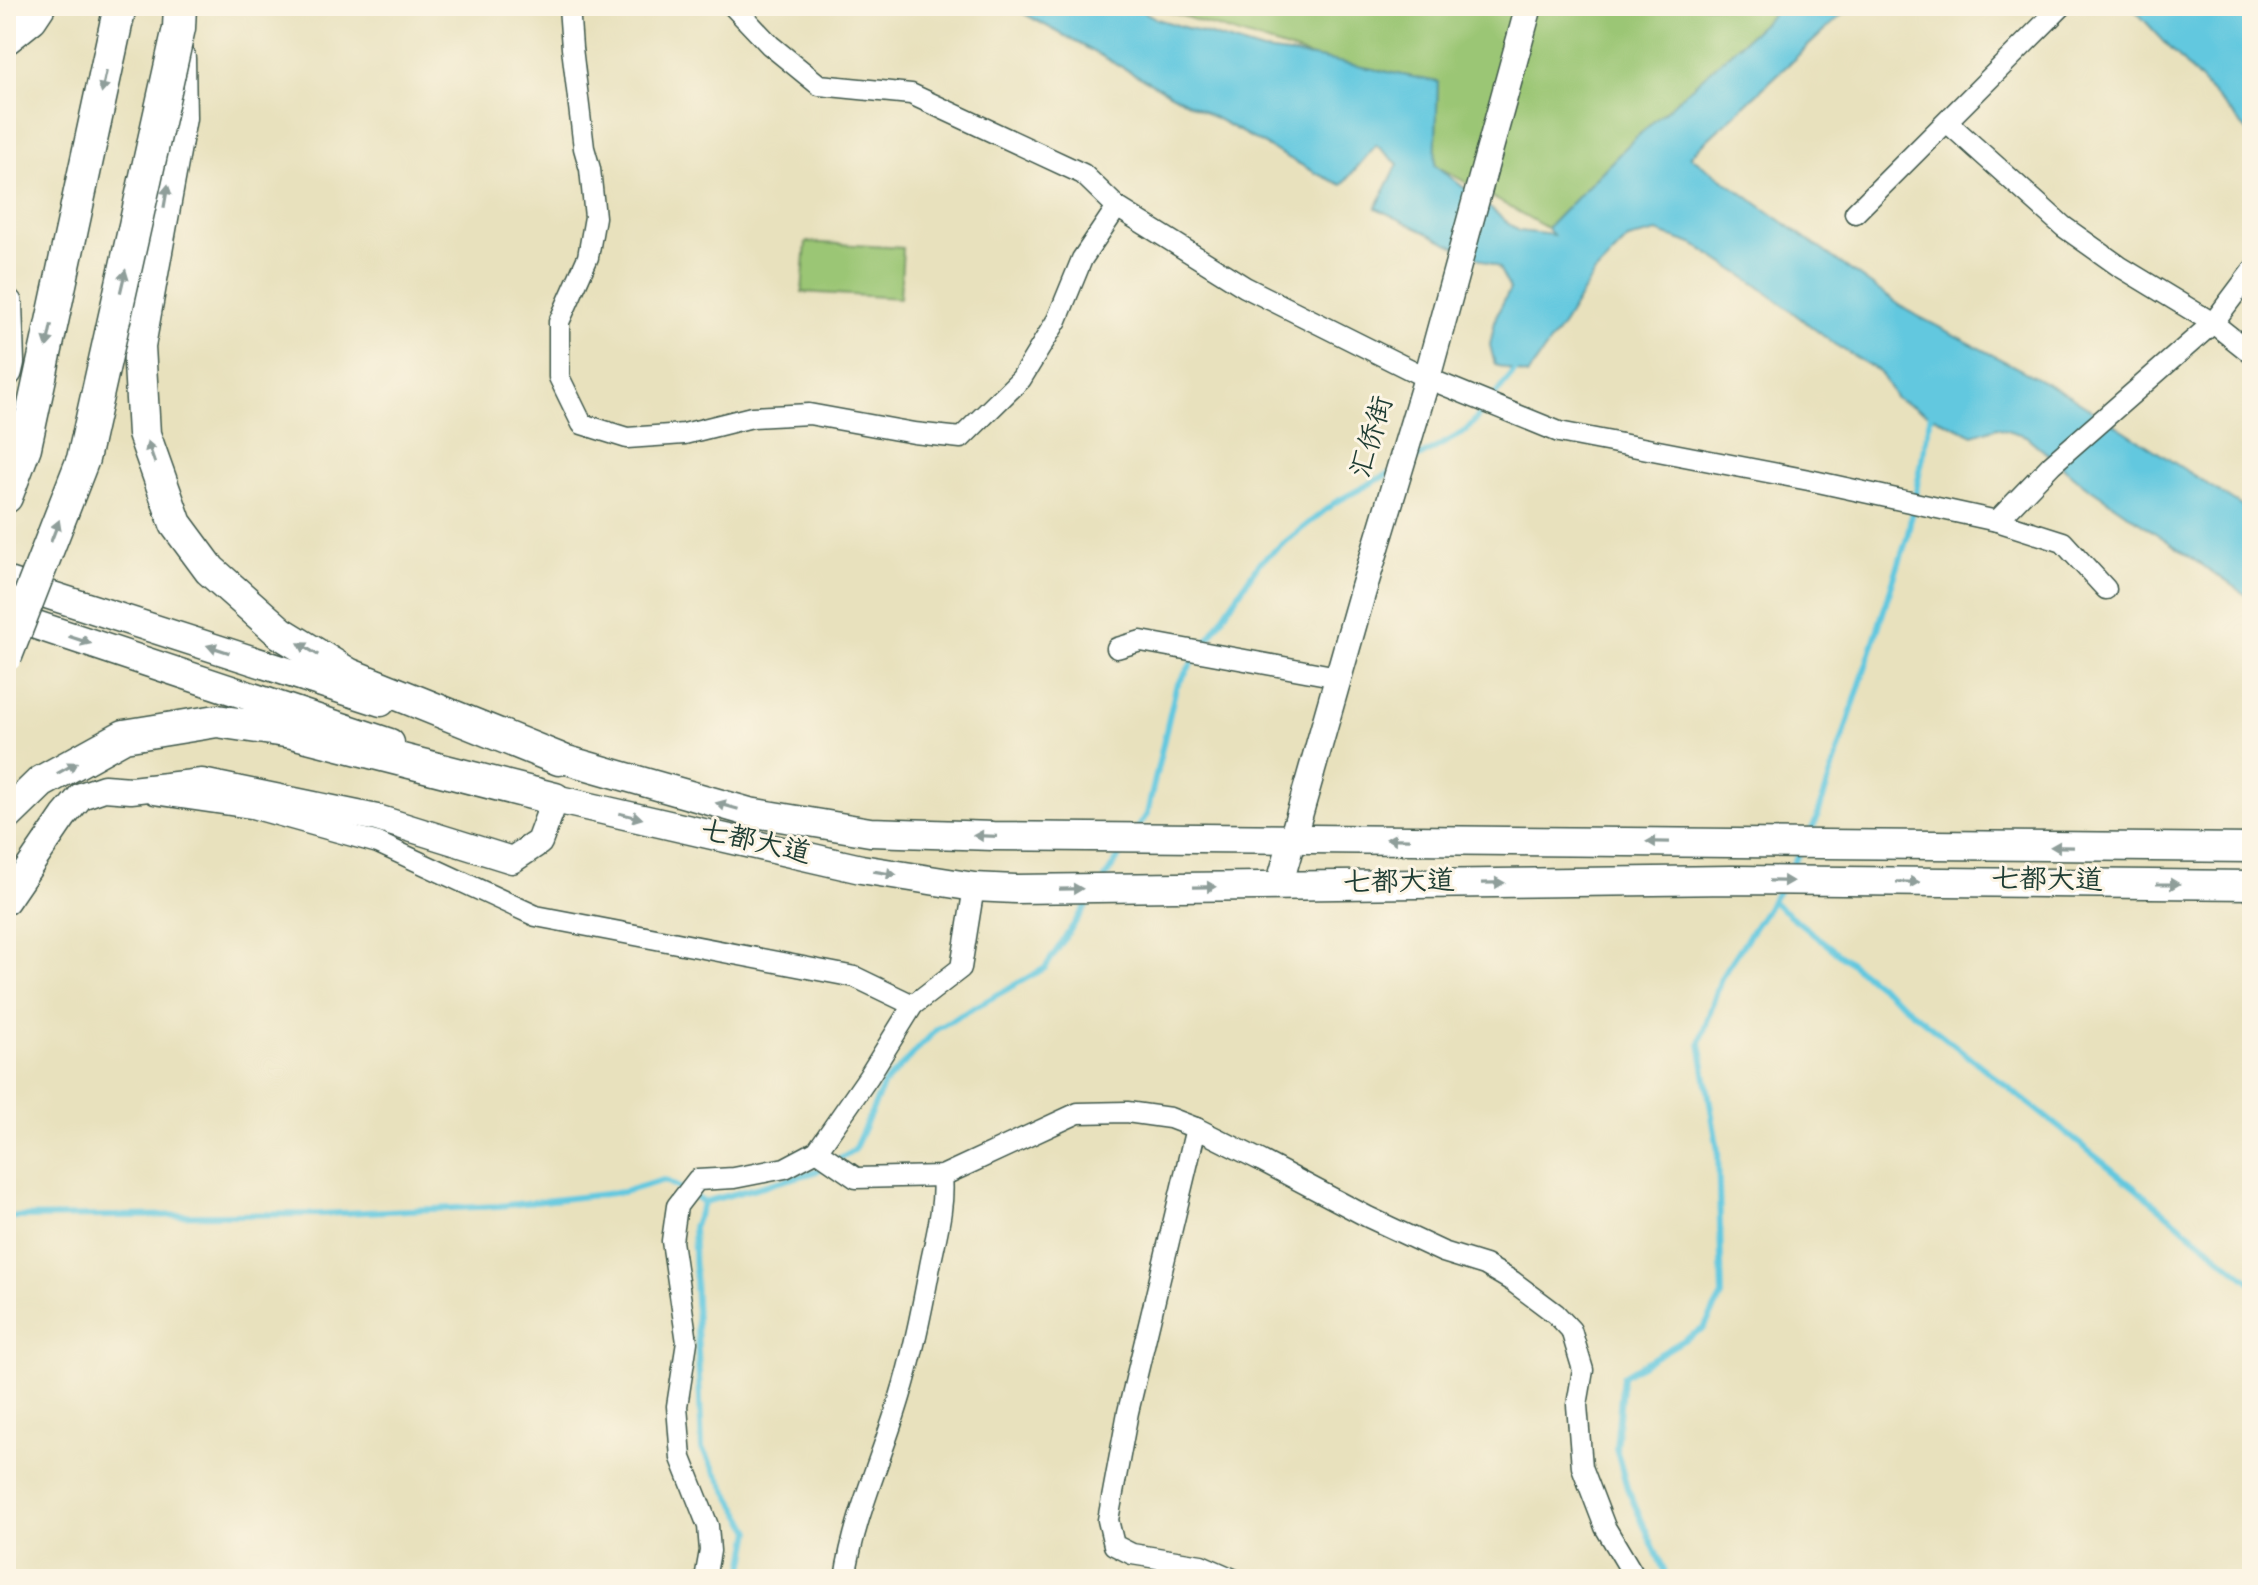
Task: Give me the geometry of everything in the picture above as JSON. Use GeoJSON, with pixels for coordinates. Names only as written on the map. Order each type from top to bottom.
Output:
{"type":"FeatureCollection","features":[{"type":"Feature","properties":{"kind":"main road"},"geometry":{"type":"LineString","coordinates":[[6,38],[31,18],[39,6]]}},
{"type":"Feature","properties":{"kind":"main road"},"geometry":{"type":"LineString","coordinates":[[6,497],[25,447],[120,6]]}},
{"type":"Feature","properties":{"kind":"main road"},"geometry":{"type":"LineString","coordinates":[[6,656],[83,459],[180,17]]}},
{"type":"Feature","properties":{"kind":"main road"},"geometry":{"type":"LineString","coordinates":[[180,17],[180,118],[139,346],[144,434],[176,524],[210,570],[281,633],[348,674],[559,759]]}},
{"type":"Feature","properties":{"kind":"main road"},"geometry":{"type":"LineString","coordinates":[[6,304],[6,371]]}},
{"type":"Feature","properties":{"kind":"main road","name":"七都大道"},"geometry":{"type":"LineString","coordinates":[[6,581],[559,759],[749,812],[870,832],[1063,837],[2252,848]]}},
{"type":"Feature","properties":{"kind":"main road","name":"七都大道"},"geometry":{"type":"LineString","coordinates":[[6,615],[555,799],[861,869],[974,887],[1127,888],[1732,880],[2252,885]]}},
{"type":"Feature","properties":{"kind":"main road"},"geometry":{"type":"LineString","coordinates":[[6,816],[41,782],[124,736],[217,721],[292,732],[555,799]]}},
{"type":"Feature","properties":{"kind":"street"},"geometry":{"type":"LineString","coordinates":[[569,6],[584,148],[590,169],[595,217],[588,257],[559,322],[559,377],[582,424],[627,438],[684,434],[752,417],[809,414],[961,438],[1021,379],[1057,320],[1082,259],[1117,207]]}},
{"type":"Feature","properties":{"kind":"street"},"geometry":{"type":"LineString","coordinates":[[733,6],[770,45],[819,85],[911,94],[1083,174],[1117,207],[1245,287],[1427,378],[1559,432],[1809,480],[1997,521],[2063,542],[2106,589]]}},
{"type":"Feature","properties":{"kind":"street","name":"汇侨街"},"geometry":{"type":"LineString","coordinates":[[1279,886],[1427,378],[1529,6]]}},
{"type":"Feature","properties":{"kind":"street"},"geometry":{"type":"LineString","coordinates":[[1855,213],[2062,6]]}},
{"type":"Feature","properties":{"kind":"street"},"geometry":{"type":"LineString","coordinates":[[1947,122],[2064,227],[2119,266],[2213,323],[2252,354]]}},
{"type":"Feature","properties":{"kind":"street"},"geometry":{"type":"LineString","coordinates":[[1997,521],[2052,464],[2213,323],[2252,271]]}},
{"type":"Feature","properties":{"kind":"street"},"geometry":{"type":"LineString","coordinates":[[1117,648],[1141,641],[1338,677]]}},
{"type":"Feature","properties":{"kind":"street"},"geometry":{"type":"LineString","coordinates":[[131,790],[202,782],[377,818],[512,860],[539,842],[555,799]]}},
{"type":"Feature","properties":{"kind":"street"},"geometry":{"type":"LineString","coordinates":[[6,901],[81,796],[104,788],[131,790],[252,808],[378,843],[536,916],[855,977],[913,1005]]}},
{"type":"Feature","properties":{"kind":"street"},"geometry":{"type":"LineString","coordinates":[[705,1579],[710,1551],[708,1526],[681,1458],[677,1406],[687,1342],[672,1241],[677,1206],[697,1180],[734,1178],[785,1168],[822,1154],[913,1005],[961,968],[974,887]]}},
{"type":"Feature","properties":{"kind":"street"},"geometry":{"type":"LineString","coordinates":[[822,1154],[856,1178],[942,1176],[1078,1113],[1127,1112],[1170,1118],[1196,1128],[1368,1217],[1443,1252],[1485,1265],[1556,1314],[1571,1330],[1583,1370],[1577,1405],[1582,1467],[1605,1527],[1636,1579]]}},
{"type":"Feature","properties":{"kind":"street"},"geometry":{"type":"LineString","coordinates":[[1196,1128],[1128,1412],[1108,1520],[1114,1545],[1132,1554],[1201,1565],[1233,1579]]}},
{"type":"Feature","properties":{"kind":"street"},"geometry":{"type":"LineString","coordinates":[[845,1579],[870,1487],[901,1396],[944,1196],[942,1176]]}},
{"type":"Feature","properties":{"kind":"green space"},"geometry":{"type":"Polygon","coordinates":[[[1150,6],[1782,6],[1632,141],[1547,228],[1435,165],[1438,82],[1313,57],[1150,6]]]}},
{"type":"Feature","properties":{"kind":"green space"},"geometry":{"type":"Polygon","coordinates":[[[806,242],[903,248],[900,298],[802,292],[806,242]]]}},
{"type":"Feature","properties":{"kind":"water"},"geometry":{"type":"Polygon","coordinates":[[[1010,6],[1134,6],[1157,19],[1263,51],[1313,57],[1438,82],[1435,165],[1519,231],[1553,235],[1547,228],[1632,141],[1782,6],[1851,6],[1690,156],[1908,311],[2069,395],[2252,513],[2252,599],[2078,480],[2026,436],[1997,427],[1973,435],[1896,399],[1880,372],[1834,344],[1757,285],[1695,245],[1657,232],[1628,239],[1593,275],[1527,375],[1495,365],[1490,345],[1496,316],[1510,289],[1499,268],[1376,208],[1398,164],[1376,145],[1342,185],[1010,6]]]}},
{"type":"Feature","properties":{"kind":"water"},"geometry":{"type":"Polygon","coordinates":[[[2131,6],[2239,6],[2252,20],[2252,136],[2131,6]]]}},
{"type":"Feature","properties":{"kind":"waterway"},"geometry":{"type":"LineString","coordinates":[[1412,461],[1466,431],[1518,367]]}},
{"type":"Feature","properties":{"kind":"waterway"},"geometry":{"type":"LineString","coordinates":[[1809,834],[1816,821],[1907,538],[1932,408]]}},
{"type":"Feature","properties":{"kind":"waterway"},"geometry":{"type":"LineString","coordinates":[[1138,828],[1147,814],[1176,687],[1259,563],[1334,503],[1388,474]]}},
{"type":"Feature","properties":{"kind":"waterway"},"geometry":{"type":"LineString","coordinates":[[1105,878],[1125,847]]}},
{"type":"Feature","properties":{"kind":"waterway"},"geometry":{"type":"LineString","coordinates":[[1788,873],[1800,851]]}},
{"type":"Feature","properties":{"kind":"waterway"},"geometry":{"type":"LineString","coordinates":[[1666,1579],[1627,1488],[1616,1448],[1623,1376],[1704,1328],[1722,1296],[1718,1151],[1700,1043],[1721,978],[1779,890]]}},
{"type":"Feature","properties":{"kind":"waterway"},"geometry":{"type":"LineString","coordinates":[[838,1159],[854,1150],[884,1084],[938,1028],[1045,968],[1092,897]]}},
{"type":"Feature","properties":{"kind":"waterway"},"geometry":{"type":"LineString","coordinates":[[1773,902],[2252,1283]]}},
{"type":"Feature","properties":{"kind":"waterway"},"geometry":{"type":"LineString","coordinates":[[742,1579],[751,1531],[702,1449],[693,1227],[704,1202],[815,1172],[828,1164]]}},
{"type":"Feature","properties":{"kind":"waterway"},"geometry":{"type":"LineString","coordinates":[[6,1217],[320,1214],[499,1206],[623,1192],[664,1180],[704,1202]]}}]}
